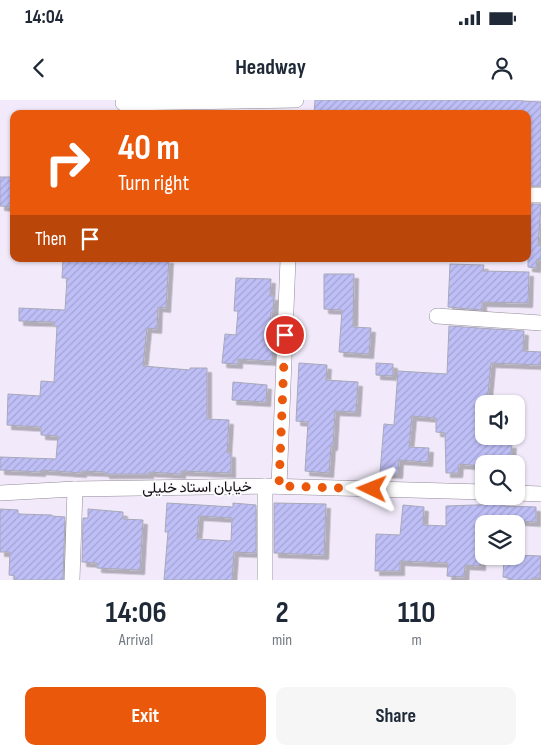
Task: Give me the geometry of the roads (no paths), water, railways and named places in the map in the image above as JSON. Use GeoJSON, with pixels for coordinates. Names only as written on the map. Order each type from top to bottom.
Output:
{"type":"FeatureCollection","features":[{"type":"Feature","properties":{"kind":"street"},"geometry":{"type":"LineString","coordinates":[[123,103],[296,100]]}},
{"type":"Feature","properties":{"kind":"street"},"geometry":{"type":"LineString","coordinates":[[264,580],[288,262]]}},
{"type":"Feature","properties":{"kind":"street"},"geometry":{"type":"LineString","coordinates":[[437,316],[541,323]]}},
{"type":"Feature","properties":{"kind":"street","name":"خیابان استاد خلیلی"},"geometry":{"type":"LineString","coordinates":[[0,493],[75,489],[272,486],[475,492]]}},
{"type":"Feature","properties":{"kind":"street"},"geometry":{"type":"LineString","coordinates":[[72,580],[75,489]]}},
{"type":"Feature","properties":{"kind":"street"},"geometry":{"type":"LineString","coordinates":[[525,493],[541,494]]}}]}
